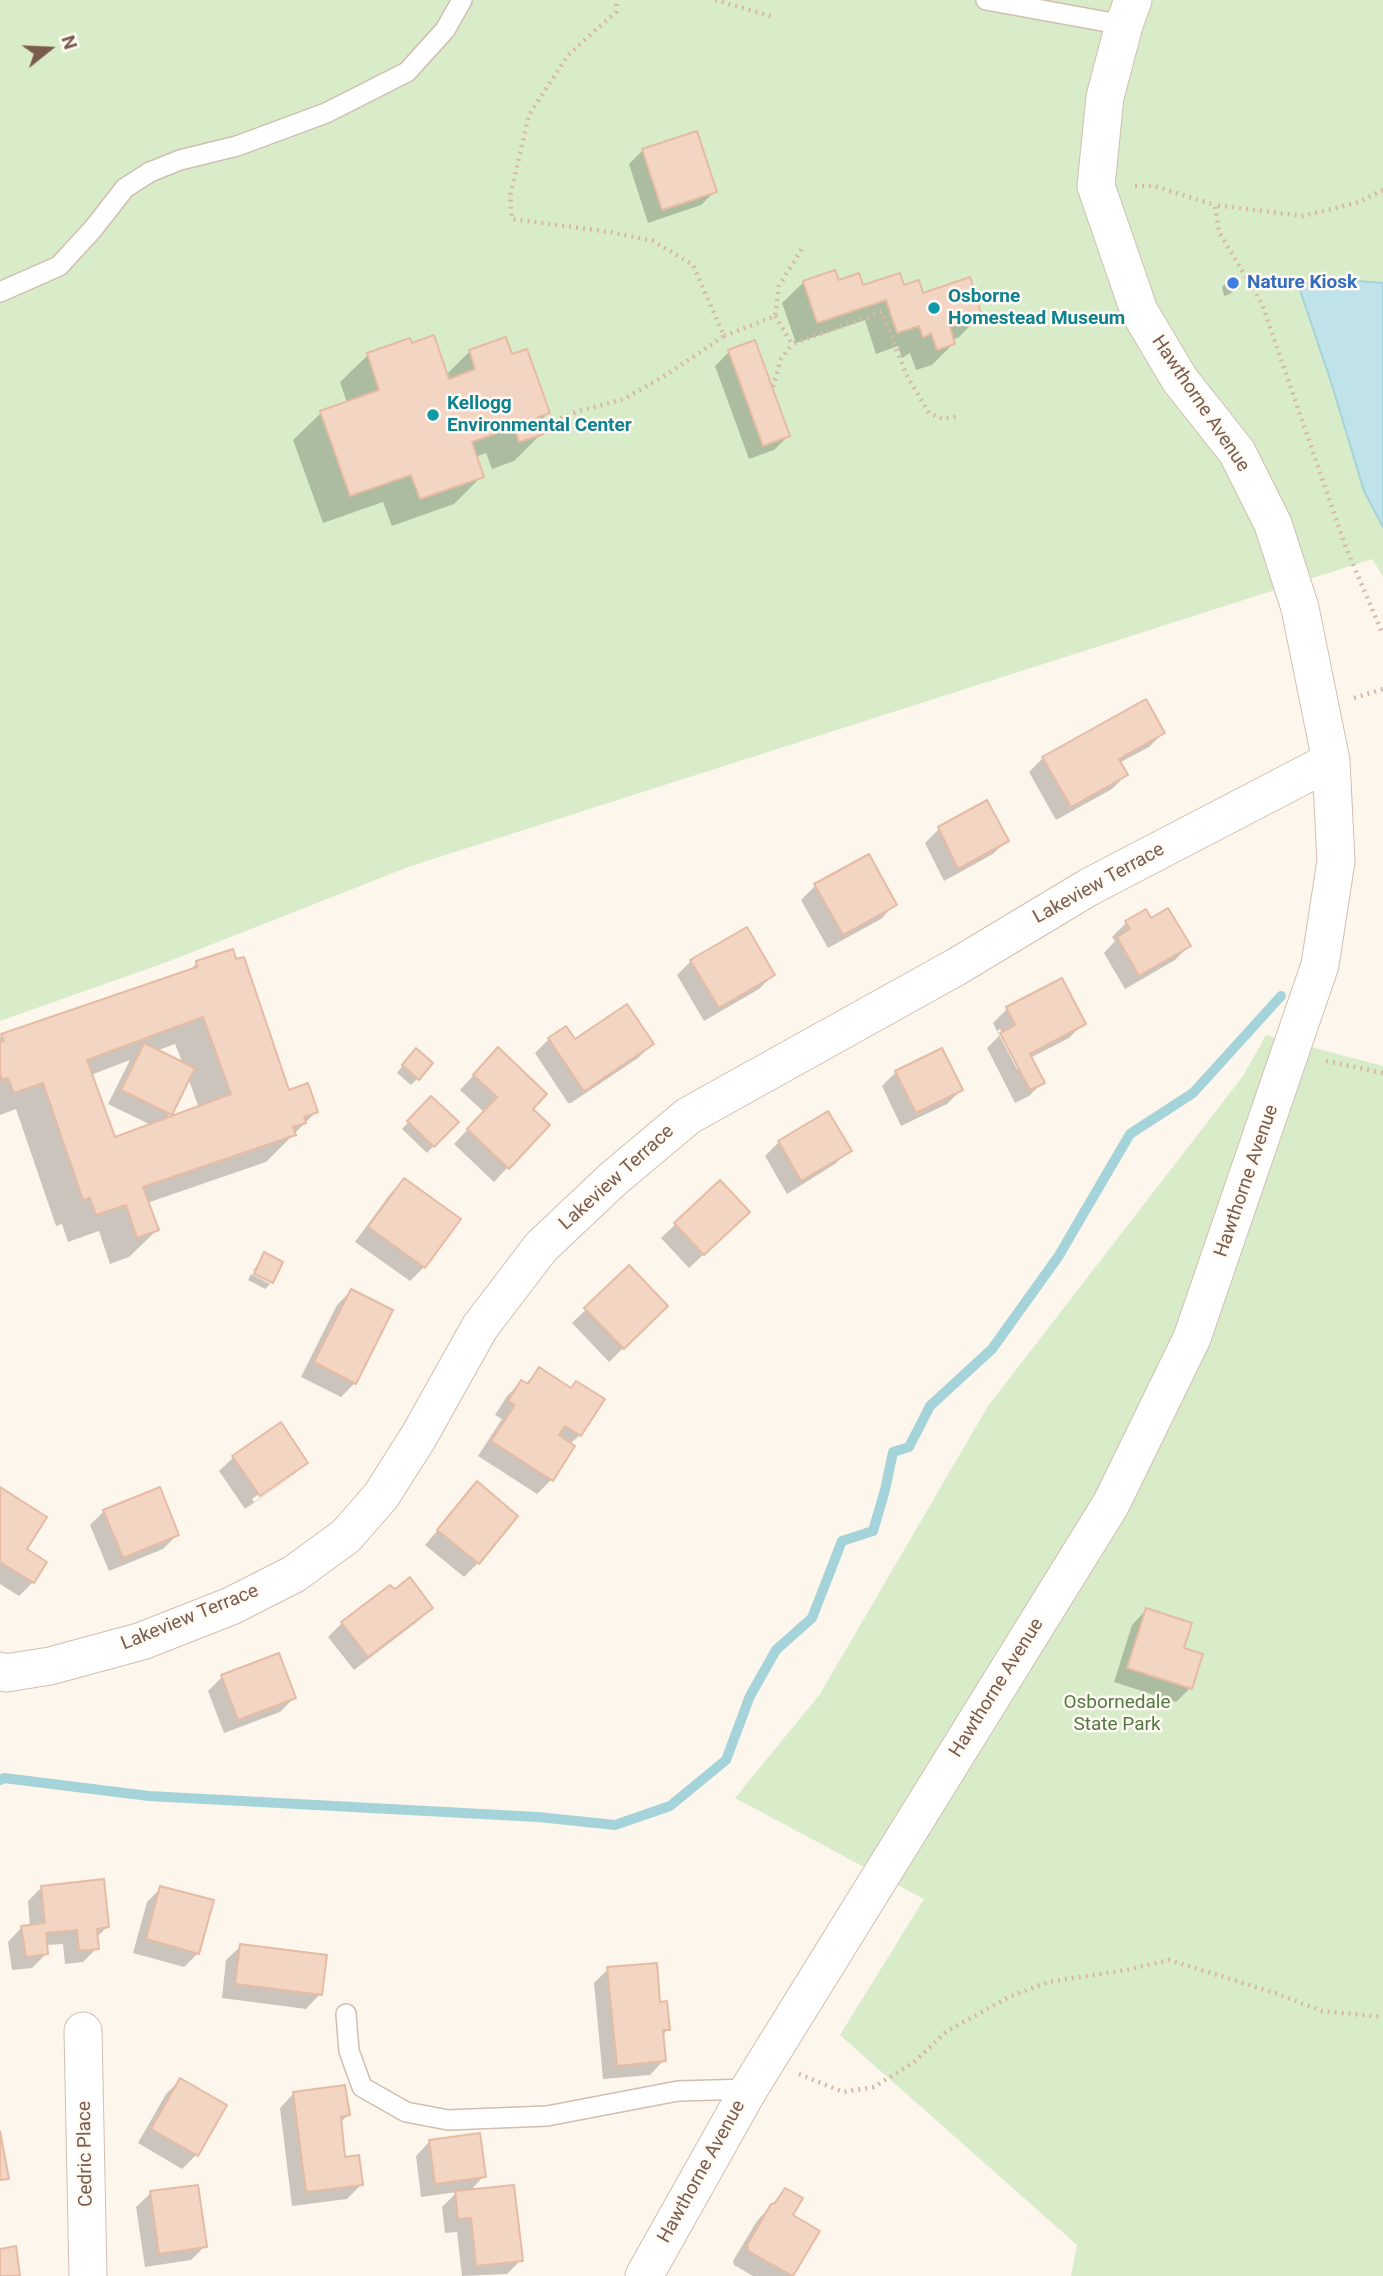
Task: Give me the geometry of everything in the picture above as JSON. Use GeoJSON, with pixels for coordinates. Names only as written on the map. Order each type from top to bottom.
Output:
{"type":"FeatureCollection","features":[{"type":"Feature","properties":{"kind":"street","name":"Hawthorne Avenue"},"geometry":{"type":"LineString","coordinates":[[644,2276],[749,2089],[1111,1504],[1192,1339],[1320,965],[1336,861],[1331,761],[1300,608],[1273,524],[1237,452],[1180,380],[1139,311],[1096,186],[1105,97],[1129,13]]}},
{"type":"Feature","properties":{"kind":"street","name":"Lakeview Terrace"},"geometry":{"type":"LineString","coordinates":[[0,1671],[6,1673],[50,1666],[142,1641],[231,1606],[294,1574],[346,1536],[381,1496],[419,1436],[480,1328],[541,1247],[613,1179],[688,1116],[956,967],[1088,887],[1331,761]]}},
{"type":"Feature","properties":{"kind":"street","name":"Cedric Place"},"geometry":{"type":"LineString","coordinates":[[83,2031],[88,2276]]}},
{"type":"Feature","properties":{"kind":"lane"},"geometry":{"type":"LineString","coordinates":[[0,292],[59,266],[125,188],[150,172],[180,160],[237,146],[326,113],[407,72],[445,30],[462,0]]}},
{"type":"Feature","properties":{"kind":"lane"},"geometry":{"type":"LineString","coordinates":[[986,0],[1129,13]]}},
{"type":"Feature","properties":{"kind":"lane"},"geometry":{"type":"LineString","coordinates":[[346,2014],[349,2051],[362,2087],[406,2112],[448,2120],[547,2116],[678,2091],[749,2089]]}},
{"type":"Feature","properties":{"kind":"path"},"geometry":{"type":"LineString","coordinates":[[617,0],[617,12],[568,55],[529,116],[510,196],[512,219],[610,232],[653,241],[694,265],[724,336]]}},
{"type":"Feature","properties":{"kind":"path"},"geometry":{"type":"LineString","coordinates":[[715,0],[774,17]]}},
{"type":"Feature","properties":{"kind":"path"},"geometry":{"type":"LineString","coordinates":[[1096,186],[1154,186],[1215,205],[1303,216],[1356,203],[1383,190]]}},
{"type":"Feature","properties":{"kind":"path"},"geometry":{"type":"LineString","coordinates":[[1215,205],[1219,232],[1262,304],[1345,545],[1383,635]]}},
{"type":"Feature","properties":{"kind":"path"},"geometry":{"type":"LineString","coordinates":[[792,344],[775,316],[779,286],[804,245]]}},
{"type":"Feature","properties":{"kind":"path"},"geometry":{"type":"LineString","coordinates":[[773,387],[781,359],[792,344],[882,312],[906,374],[929,413],[943,419],[959,416]]}},
{"type":"Feature","properties":{"kind":"path"},"geometry":{"type":"LineString","coordinates":[[541,426],[579,411],[624,399],[724,336],[775,316]]}},
{"type":"Feature","properties":{"kind":"path"},"geometry":{"type":"LineString","coordinates":[[1291,1052],[1383,1073]]}},
{"type":"Feature","properties":{"kind":"path"},"geometry":{"type":"LineString","coordinates":[[769,2057],[795,2072],[844,2092],[874,2087],[913,2063],[947,2031],[1009,1997],[1048,1982],[1126,1970],[1169,1960],[1275,1993],[1322,2011],[1383,2017]]}},
{"type":"Feature","properties":{"kind":"green space"},"geometry":{"type":"Polygon","coordinates":[[[0,0],[1383,0],[1383,577],[1372,559],[411,866],[167,962],[0,1021],[0,0]]]}},
{"type":"Feature","properties":{"kind":"green space","name":"Osbornedale State Park"},"geometry":{"type":"Polygon","coordinates":[[[1266,1035],[1383,1066],[1383,2276],[1071,2276],[1077,2245],[840,2035],[924,1899],[735,1798],[820,1694],[988,1406],[1243,1076],[1266,1035]]]}},
{"type":"Feature","properties":{"kind":"water"},"geometry":{"type":"Polygon","coordinates":[[[1343,280],[1383,283],[1383,527],[1364,491],[1298,284],[1343,280]]]}},
{"type":"Feature","properties":{"kind":"building"},"geometry":{"type":"Polygon","coordinates":[[[697,131],[717,192],[662,210],[642,149],[697,131]]]}},
{"type":"Feature","properties":{"kind":"building","name":"Osborne Homestead Museum"},"geometry":{"type":"Polygon","coordinates":[[[835,270],[839,280],[859,273],[863,285],[900,273],[904,285],[919,280],[923,293],[970,277],[982,316],[950,327],[955,344],[937,350],[931,333],[923,338],[919,326],[897,333],[886,300],[817,323],[803,281],[835,270]]]}},
{"type":"Feature","properties":{"kind":"building","name":"Nature Kiosk"},"geometry":{"type":"Polygon","coordinates":[[[1235,276],[1239,288],[1230,290],[1227,279],[1235,276]]]}},
{"type":"Feature","properties":{"kind":"building","name":"Kellogg Environmental Center"},"geometry":{"type":"Polygon","coordinates":[[[434,335],[449,379],[475,369],[469,350],[506,337],[512,354],[527,349],[550,413],[538,417],[544,434],[519,442],[514,427],[472,442],[484,477],[420,499],[411,475],[350,496],[320,411],[379,390],[367,353],[410,338],[412,343],[434,335]]]}},
{"type":"Feature","properties":{"kind":"building"},"geometry":{"type":"Polygon","coordinates":[[[755,340],[790,436],[763,446],[728,350],[755,340]]]}},
{"type":"Feature","properties":{"kind":"building"},"geometry":{"type":"Polygon","coordinates":[[[1146,699],[1165,733],[1119,759],[1128,775],[1071,807],[1042,757],[1146,699]]]}},
{"type":"Feature","properties":{"kind":"building"},"geometry":{"type":"Polygon","coordinates":[[[987,800],[1009,841],[958,869],[938,827],[987,800]]]}},
{"type":"Feature","properties":{"kind":"building"},"geometry":{"type":"Polygon","coordinates":[[[869,854],[897,905],[843,935],[814,884],[869,854]]]}},
{"type":"Feature","properties":{"kind":"building"},"geometry":{"type":"Polygon","coordinates":[[[1168,908],[1191,946],[1139,976],[1117,937],[1130,929],[1125,921],[1146,909],[1151,918],[1168,908]]]}},
{"type":"Feature","properties":{"kind":"building"},"geometry":{"type":"Polygon","coordinates":[[[747,927],[775,975],[719,1008],[690,960],[747,927]]]}},
{"type":"Feature","properties":{"kind":"building"},"geometry":{"type":"Polygon","coordinates":[[[233,949],[236,959],[244,957],[289,1090],[308,1083],[318,1112],[304,1117],[306,1123],[293,1127],[296,1135],[143,1187],[159,1230],[137,1238],[126,1205],[96,1215],[90,1198],[83,1200],[43,1083],[14,1093],[8,1078],[2,1080],[0,1042],[4,1041],[1,1034],[197,967],[196,961],[233,949]],[[203,1017],[87,1060],[115,1137],[231,1094],[203,1017]]]}},
{"type":"Feature","properties":{"kind":"building"},"geometry":{"type":"Polygon","coordinates":[[[1062,978],[1086,1024],[1030,1054],[1045,1083],[1030,1090],[1000,1033],[1015,1025],[1006,1007],[1062,978]]]}},
{"type":"Feature","properties":{"kind":"building"},"geometry":{"type":"Polygon","coordinates":[[[627,1004],[654,1044],[583,1090],[548,1038],[566,1026],[575,1039],[627,1004]]]}},
{"type":"Feature","properties":{"kind":"building"},"geometry":{"type":"Polygon","coordinates":[[[144,1043],[195,1068],[172,1115],[121,1090],[144,1043]]]}},
{"type":"Feature","properties":{"kind":"building"},"geometry":{"type":"Polygon","coordinates":[[[498,1047],[547,1094],[533,1109],[550,1125],[509,1169],[467,1129],[497,1097],[473,1075],[498,1047]]]}},
{"type":"Feature","properties":{"kind":"building"},"geometry":{"type":"Polygon","coordinates":[[[416,1048],[433,1063],[419,1080],[402,1065],[416,1048]]]}},
{"type":"Feature","properties":{"kind":"building"},"geometry":{"type":"Polygon","coordinates":[[[942,1048],[963,1090],[916,1113],[895,1071],[942,1048]]]}},
{"type":"Feature","properties":{"kind":"building"},"geometry":{"type":"Polygon","coordinates":[[[431,1096],[459,1122],[434,1147],[407,1121],[431,1096]]]}},
{"type":"Feature","properties":{"kind":"building"},"geometry":{"type":"Polygon","coordinates":[[[828,1111],[852,1151],[801,1181],[778,1141],[828,1111]]]}},
{"type":"Feature","properties":{"kind":"building"},"geometry":{"type":"Polygon","coordinates":[[[404,1178],[461,1219],[425,1268],[368,1227],[404,1178]]]}},
{"type":"Feature","properties":{"kind":"building"},"geometry":{"type":"Polygon","coordinates":[[[720,1180],[750,1212],[704,1255],[674,1223],[720,1180]]]}},
{"type":"Feature","properties":{"kind":"building"},"geometry":{"type":"Polygon","coordinates":[[[264,1252],[283,1262],[273,1283],[254,1274],[264,1252]]]}},
{"type":"Feature","properties":{"kind":"building"},"geometry":{"type":"Polygon","coordinates":[[[629,1265],[668,1306],[624,1349],[584,1308],[629,1265]]]}},
{"type":"Feature","properties":{"kind":"building"},"geometry":{"type":"Polygon","coordinates":[[[351,1289],[393,1310],[356,1384],[314,1362],[351,1289]]]}},
{"type":"Feature","properties":{"kind":"building"},"geometry":{"type":"Polygon","coordinates":[[[539,1367],[571,1388],[576,1381],[605,1399],[581,1436],[565,1426],[559,1435],[575,1446],[553,1481],[491,1441],[515,1405],[508,1401],[521,1380],[528,1384],[539,1367]]]}},
{"type":"Feature","properties":{"kind":"building"},"geometry":{"type":"Polygon","coordinates":[[[281,1422],[308,1463],[260,1496],[232,1456],[281,1422]]]}},
{"type":"Feature","properties":{"kind":"building"},"geometry":{"type":"Polygon","coordinates":[[[477,1481],[518,1516],[479,1564],[437,1530],[477,1481]]]}},
{"type":"Feature","properties":{"kind":"building"},"geometry":{"type":"Polygon","coordinates":[[[0,1487],[47,1517],[27,1549],[47,1562],[34,1583],[0,1562],[0,1487]]]}},
{"type":"Feature","properties":{"kind":"building"},"geometry":{"type":"Polygon","coordinates":[[[160,1487],[179,1535],[123,1558],[103,1510],[160,1487]]]}},
{"type":"Feature","properties":{"kind":"building"},"geometry":{"type":"Polygon","coordinates":[[[410,1577],[433,1608],[368,1657],[341,1622],[390,1585],[395,1589],[410,1577]]]}},
{"type":"Feature","properties":{"kind":"building"},"geometry":{"type":"Polygon","coordinates":[[[1146,1608],[1192,1623],[1184,1648],[1203,1654],[1192,1689],[1127,1668],[1146,1608]]]}},
{"type":"Feature","properties":{"kind":"building"},"geometry":{"type":"Polygon","coordinates":[[[279,1653],[296,1698],[238,1720],[221,1675],[279,1653]]]}},
{"type":"Feature","properties":{"kind":"building"},"geometry":{"type":"Polygon","coordinates":[[[104,1879],[109,1927],[97,1929],[99,1949],[79,1951],[77,1930],[46,1933],[48,1954],[26,1957],[21,1926],[45,1923],[41,1886],[104,1879]]]}},
{"type":"Feature","properties":{"kind":"building"},"geometry":{"type":"Polygon","coordinates":[[[160,1886],[214,1900],[199,1954],[146,1939],[160,1886]]]}},
{"type":"Feature","properties":{"kind":"building"},"geometry":{"type":"Polygon","coordinates":[[[240,1944],[327,1955],[322,1995],[235,1984],[240,1944]]]}},
{"type":"Feature","properties":{"kind":"building"},"geometry":{"type":"Polygon","coordinates":[[[657,1963],[660,2002],[667,2001],[670,2030],[663,2030],[666,2061],[617,2066],[607,1967],[657,1963]]]}},
{"type":"Feature","properties":{"kind":"building"},"geometry":{"type":"Polygon","coordinates":[[[180,2078],[227,2105],[198,2156],[151,2129],[180,2078]]]}},
{"type":"Feature","properties":{"kind":"building"},"geometry":{"type":"Polygon","coordinates":[[[345,2085],[350,2115],[341,2117],[345,2157],[359,2155],[363,2185],[306,2192],[293,2092],[345,2085]]]}},
{"type":"Feature","properties":{"kind":"building"},"geometry":{"type":"Polygon","coordinates":[[[0,2131],[9,2179],[0,2180],[0,2131]]]}},
{"type":"Feature","properties":{"kind":"building"},"geometry":{"type":"Polygon","coordinates":[[[480,2133],[486,2177],[435,2184],[429,2140],[480,2133]]]}},
{"type":"Feature","properties":{"kind":"building"},"geometry":{"type":"Polygon","coordinates":[[[198,2185],[207,2247],[159,2254],[150,2191],[198,2185]]]}},
{"type":"Feature","properties":{"kind":"building"},"geometry":{"type":"Polygon","coordinates":[[[514,2185],[523,2261],[476,2266],[471,2218],[458,2219],[455,2191],[514,2185]]]}},
{"type":"Feature","properties":{"kind":"building"},"geometry":{"type":"Polygon","coordinates":[[[785,2188],[803,2198],[793,2215],[820,2231],[793,2276],[748,2251],[747,2245],[771,2204],[775,2203],[785,2188]]]}},
{"type":"Feature","properties":{"kind":"building"},"geometry":{"type":"Polygon","coordinates":[[[16,2246],[20,2276],[0,2276],[0,2249],[16,2246]]]}},
{"type":"Feature","properties":{"kind":"waterway"},"geometry":{"type":"LineString","coordinates":[[0,1780],[4,1778],[149,1796],[538,1817],[615,1825],[670,1806],[726,1760],[750,1696],[776,1650],[812,1618],[842,1541],[873,1531],[893,1452],[909,1447],[930,1406],[992,1349],[1058,1257],[1130,1134],[1193,1093],[1281,996]]}},
{"type":"Feature","properties":{"kind":"place","name":"Nature Kiosk"},"geometry":{"type":"Point","coordinates":[1233,283]}},
{"type":"Feature","properties":{"kind":"place","name":"Osborne Homestead Museum"},"geometry":{"type":"Point","coordinates":[934,308]}},
{"type":"Feature","properties":{"kind":"place","name":"Kellogg Environmental Center"},"geometry":{"type":"Point","coordinates":[433,415]}}]}
